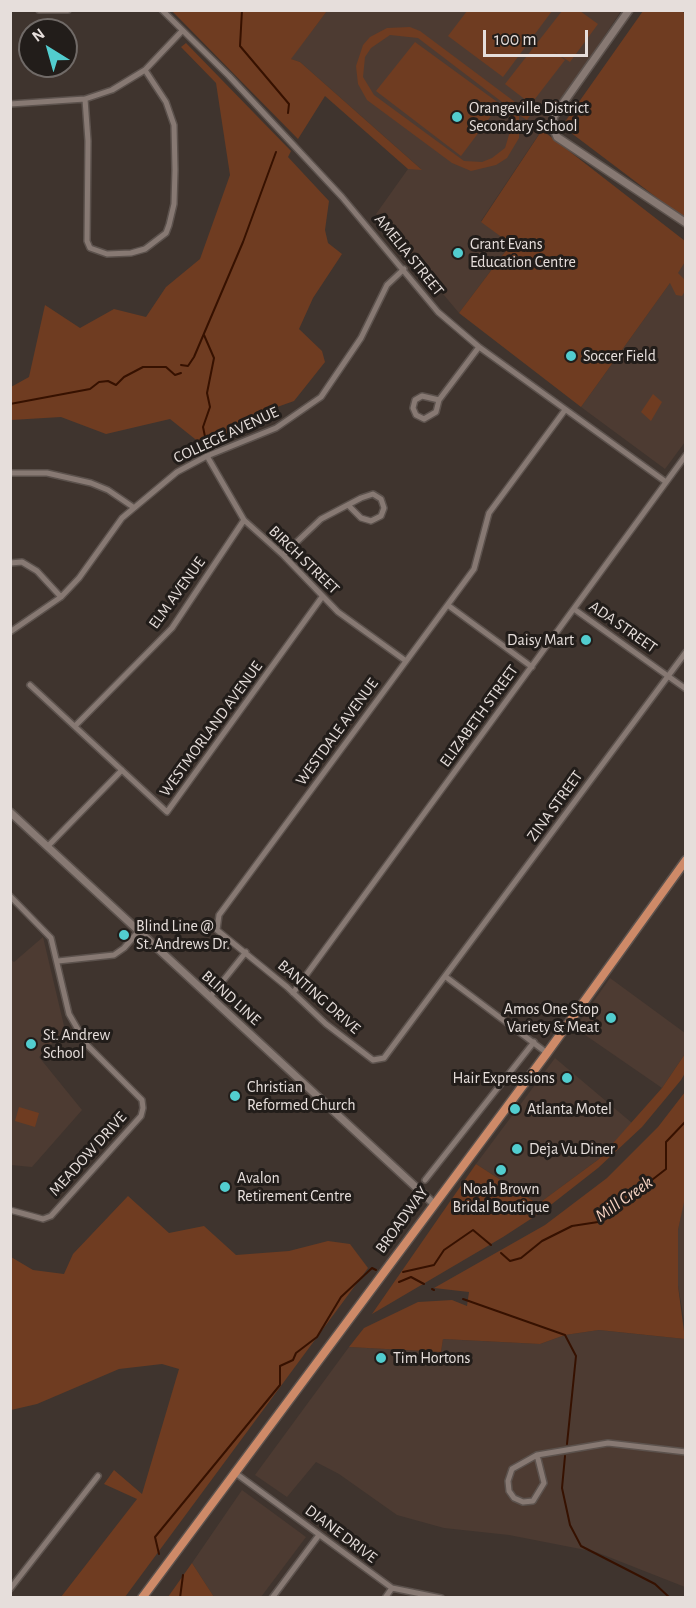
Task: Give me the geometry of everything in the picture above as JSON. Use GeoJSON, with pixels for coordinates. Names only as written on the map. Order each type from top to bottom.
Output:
{"type":"FeatureCollection","features":[{"type":"Feature","properties":{"kind":"main road","name":"BROADWAY"},"geometry":{"type":"LineString","coordinates":[[142,1598],[433,1203],[547,1053],[686,860]]}},
{"type":"Feature","properties":{"kind":"street"},"geometry":{"type":"LineString","coordinates":[[39,10],[68,10]]}},
{"type":"Feature","properties":{"kind":"street","name":"AMELIA STREET"},"geometry":{"type":"LineString","coordinates":[[162,10],[309,160],[404,269],[438,312],[479,347],[666,482]]}},
{"type":"Feature","properties":{"kind":"street"},"geometry":{"type":"LineString","coordinates":[[629,10],[554,115],[552,125],[557,137],[686,223]]}},
{"type":"Feature","properties":{"kind":"street"},"geometry":{"type":"LineString","coordinates":[[10,104],[85,99],[112,90],[145,70],[182,31]]}},
{"type":"Feature","properties":{"kind":"street"},"geometry":{"type":"LineString","coordinates":[[85,99],[88,141],[87,242],[90,248],[107,254],[131,253],[145,249],[166,233],[174,204],[175,170],[172,119],[160,92],[145,70]]}},
{"type":"Feature","properties":{"kind":"street","name":"COLLEGE AVENUE"},"geometry":{"type":"LineString","coordinates":[[10,632],[61,597],[79,578],[122,518],[177,472],[207,456],[276,428],[321,396],[361,338],[387,285],[404,269]]}},
{"type":"Feature","properties":{"kind":"street"},"geometry":{"type":"LineString","coordinates":[[439,400],[422,396],[415,400],[413,408],[416,415],[424,419],[436,411],[439,400],[479,347]]}},
{"type":"Feature","properties":{"kind":"street","name":"WESTDALE AVENUE"},"geometry":{"type":"LineString","coordinates":[[246,952],[217,930],[219,915],[449,606],[474,569],[489,513],[565,410]]}},
{"type":"Feature","properties":{"kind":"street","name":"ELIZABETH STREET"},"geometry":{"type":"LineString","coordinates":[[293,993],[686,455]]}},
{"type":"Feature","properties":{"kind":"street","name":"BIRCH STREET"},"geometry":{"type":"LineString","coordinates":[[207,456],[244,520],[283,555],[338,612],[406,661]]}},
{"type":"Feature","properties":{"kind":"street"},"geometry":{"type":"LineString","coordinates":[[10,473],[47,472],[91,483],[108,490],[133,507]]}},
{"type":"Feature","properties":{"kind":"street"},"geometry":{"type":"LineString","coordinates":[[283,555],[321,519],[373,494],[381,499],[384,508],[381,516],[371,521],[361,519],[350,506]]}},
{"type":"Feature","properties":{"kind":"street","name":"ELM AVENUE"},"geometry":{"type":"LineString","coordinates":[[75,726],[172,628],[244,520]]}},
{"type":"Feature","properties":{"kind":"street"},"geometry":{"type":"LineString","coordinates":[[10,563],[22,562],[37,571],[61,597]]}},
{"type":"Feature","properties":{"kind":"street","name":"WESTMORLAND AVENUE"},"geometry":{"type":"LineString","coordinates":[[30,685],[167,812],[322,597]]}},
{"type":"Feature","properties":{"kind":"street"},"geometry":{"type":"LineString","coordinates":[[449,606],[532,667]]}},
{"type":"Feature","properties":{"kind":"street","name":"ADA STREET"},"geometry":{"type":"LineString","coordinates":[[574,609],[686,689]]}},
{"type":"Feature","properties":{"kind":"street","name":"ZINA STREET"},"geometry":{"type":"LineString","coordinates":[[447,977],[686,652]]}},
{"type":"Feature","properties":{"kind":"street"},"geometry":{"type":"LineString","coordinates":[[47,847],[122,770]]}},
{"type":"Feature","properties":{"kind":"street","name":"BLIND LINE"},"geometry":{"type":"LineString","coordinates":[[10,812],[433,1203]]}},
{"type":"Feature","properties":{"kind":"street","name":"MEADOW DRIVE"},"geometry":{"type":"LineString","coordinates":[[10,897],[51,938],[69,1014],[87,1045],[142,1100],[143,1108],[141,1116],[51,1216],[43,1219],[10,1210]]}},
{"type":"Feature","properties":{"kind":"street"},"geometry":{"type":"LineString","coordinates":[[58,961],[114,955],[124,948],[138,932]]}},
{"type":"Feature","properties":{"kind":"street"},"geometry":{"type":"LineString","coordinates":[[210,998],[246,952]]}},
{"type":"Feature","properties":{"kind":"street","name":"BANTING DRIVE"},"geometry":{"type":"LineString","coordinates":[[246,952],[326,1024],[373,1060],[384,1058],[393,1048],[447,977]]}},
{"type":"Feature","properties":{"kind":"street"},"geometry":{"type":"LineString","coordinates":[[447,977],[547,1053]]}},
{"type":"Feature","properties":{"kind":"street"},"geometry":{"type":"LineString","coordinates":[[424,1180],[534,1042]]}},
{"type":"Feature","properties":{"kind":"street"},"geometry":{"type":"LineString","coordinates":[[537,1455],[544,1483],[533,1501],[522,1502],[514,1498],[509,1491],[508,1481],[512,1469],[537,1455],[608,1443],[686,1452]]}},
{"type":"Feature","properties":{"kind":"street","name":"DIANE DRIVE"},"geometry":{"type":"LineString","coordinates":[[234,1472],[392,1588],[441,1598]]}},
{"type":"Feature","properties":{"kind":"street"},"geometry":{"type":"LineString","coordinates":[[10,1589],[98,1476]]}},
{"type":"Feature","properties":{"kind":"street"},"geometry":{"type":"LineString","coordinates":[[272,1598],[319,1535]]}},
{"type":"Feature","properties":{"kind":"street"},"geometry":{"type":"LineString","coordinates":[[385,1598],[392,1588]]}},
{"type":"Feature","properties":{"kind":"shaded area"},"geometry":{"type":"Polygon","coordinates":[[[172,11],[327,11],[291,59],[300,62],[422,170],[408,169],[325,96],[298,139],[172,11]]]}},
{"type":"Feature","properties":{"kind":"shaded area","name":"Orangeville District Secondary School"},"geometry":{"type":"Polygon","coordinates":[[[327,11],[621,11],[481,221],[511,244],[459,313],[376,214],[408,169],[421,169],[300,62],[290,59],[327,11]]]}},
{"type":"Feature","properties":{"kind":"shaded area"},"geometry":{"type":"Polygon","coordinates":[[[467,11],[552,11],[503,77],[448,36],[467,11]]]}},
{"type":"Feature","properties":{"kind":"shaded area"},"geometry":{"type":"Polygon","coordinates":[[[562,11],[580,11],[598,24],[570,62],[553,51],[565,60],[531,104],[505,84],[562,11]]]}},
{"type":"Feature","properties":{"kind":"shaded area"},"geometry":{"type":"Polygon","coordinates":[[[643,11],[682,11],[685,14],[685,219],[562,126],[643,11]]]}},
{"type":"Feature","properties":{"kind":"shaded area"},"geometry":{"type":"Polygon","coordinates":[[[410,27],[420,31],[531,114],[527,120],[519,115],[519,138],[507,158],[496,165],[471,171],[452,163],[367,100],[358,84],[356,66],[363,45],[370,37],[387,28],[410,27]],[[390,35],[371,48],[365,57],[363,77],[374,95],[464,161],[482,162],[492,158],[505,148],[512,125],[507,109],[502,102],[418,38],[390,35]]]}},
{"type":"Feature","properties":{"kind":"shaded area"},"geometry":{"type":"Polygon","coordinates":[[[415,42],[500,104],[461,156],[376,91],[415,42]]]}},
{"type":"Feature","properties":{"kind":"shaded area"},"geometry":{"type":"Polygon","coordinates":[[[186,43],[291,151],[288,157],[329,201],[325,230],[328,243],[342,254],[313,298],[299,329],[322,351],[325,362],[294,401],[266,411],[205,447],[170,419],[106,434],[61,417],[11,420],[11,387],[29,377],[45,305],[80,328],[114,309],[146,317],[166,287],[200,259],[230,175],[216,83],[181,47],[186,43]]]}},
{"type":"Feature","properties":{"kind":"shaded area"},"geometry":{"type":"Polygon","coordinates":[[[542,130],[685,241],[685,262],[678,273],[685,280],[685,291],[682,296],[676,295],[670,283],[581,407],[459,313],[511,244],[481,222],[542,130]]]}},
{"type":"Feature","properties":{"kind":"shaded area"},"geometry":{"type":"Polygon","coordinates":[[[685,262],[685,442],[665,469],[581,407],[685,262]]]}},
{"type":"Feature","properties":{"kind":"shaded area"},"geometry":{"type":"Polygon","coordinates":[[[653,394],[662,402],[651,421],[641,412],[653,394]]]}},
{"type":"Feature","properties":{"kind":"shaded area","name":"St. Andrew School"},"geometry":{"type":"Polygon","coordinates":[[[43,937],[65,1030],[39,1057],[82,1110],[32,1167],[11,1165],[10,959],[14,962],[43,937]]]}},
{"type":"Feature","properties":{"kind":"shaded area"},"geometry":{"type":"Polygon","coordinates":[[[610,978],[685,1033],[685,1054],[662,1088],[575,1028],[610,978]]]}},
{"type":"Feature","properties":{"kind":"shaded area"},"geometry":{"type":"Polygon","coordinates":[[[685,1054],[685,1073],[681,1080],[642,1127],[598,1168],[543,1211],[503,1237],[372,1314],[476,1164],[538,1204],[599,1159],[662,1088],[685,1054]]]}},
{"type":"Feature","properties":{"kind":"shaded area"},"geometry":{"type":"Polygon","coordinates":[[[555,1058],[632,1123],[599,1159],[538,1204],[476,1164],[555,1058]]]}},
{"type":"Feature","properties":{"kind":"shaded area"},"geometry":{"type":"Polygon","coordinates":[[[685,1092],[686,1193],[678,1230],[678,1286],[685,1339],[599,1330],[565,1335],[540,1344],[443,1339],[441,1352],[349,1347],[364,1328],[418,1302],[452,1300],[467,1306],[469,1292],[434,1288],[545,1225],[607,1178],[658,1127],[685,1092]]]}},
{"type":"Feature","properties":{"kind":"shaded area"},"geometry":{"type":"Polygon","coordinates":[[[19,1107],[39,1113],[35,1127],[15,1121],[19,1107]]]}},
{"type":"Feature","properties":{"kind":"shaded area"},"geometry":{"type":"Polygon","coordinates":[[[685,1193],[685,1325],[678,1286],[678,1230],[685,1193]]]}},
{"type":"Feature","properties":{"kind":"shaded area"},"geometry":{"type":"Polygon","coordinates":[[[128,1196],[169,1233],[204,1226],[236,1255],[289,1251],[328,1241],[350,1244],[368,1268],[125,1597],[61,1597],[137,1499],[104,1484],[114,1470],[142,1494],[179,1369],[162,1364],[119,1369],[37,1404],[11,1410],[11,1257],[33,1270],[64,1274],[73,1254],[128,1196]]]}},
{"type":"Feature","properties":{"kind":"shaded area"},"geometry":{"type":"Polygon","coordinates":[[[599,1330],[685,1339],[685,1587],[596,1552],[509,1535],[444,1528],[397,1515],[339,1474],[316,1462],[287,1497],[255,1475],[349,1347],[441,1352],[443,1339],[540,1344],[565,1335],[599,1330]]]}},
{"type":"Feature","properties":{"kind":"shaded area"},"geometry":{"type":"Polygon","coordinates":[[[242,1490],[306,1537],[261,1597],[214,1597],[192,1563],[242,1490]]]}},
{"type":"Feature","properties":{"kind":"shaded area"},"geometry":{"type":"Polygon","coordinates":[[[192,1563],[214,1597],[168,1597],[192,1563]]]}},
{"type":"Feature","properties":{"kind":"waterway"},"geometry":{"type":"LineString","coordinates":[[242,10],[240,46],[289,104],[288,113]]}},
{"type":"Feature","properties":{"kind":"waterway"},"geometry":{"type":"LineString","coordinates":[[181,365],[188,366],[194,357],[243,242],[276,152]]}},
{"type":"Feature","properties":{"kind":"waterway"},"geometry":{"type":"LineString","coordinates":[[204,335],[214,358],[207,393],[210,407],[203,427],[207,446]]}},
{"type":"Feature","properties":{"kind":"waterway"},"geometry":{"type":"LineString","coordinates":[[10,404],[90,389],[99,382],[108,381],[116,385],[124,377],[143,367],[166,367],[175,375],[181,373]]}},
{"type":"Feature","properties":{"kind":"waterway","name":"Mill Creek"},"geometry":{"type":"LineString","coordinates":[[501,1253],[510,1261],[521,1258],[542,1241],[572,1226],[598,1222],[666,1169],[666,1142],[686,1121]]}},
{"type":"Feature","properties":{"kind":"waterway","name":"Mill Creek"},"geometry":{"type":"LineString","coordinates":[[403,1272],[434,1265],[444,1250],[473,1230],[491,1245]]}},
{"type":"Feature","properties":{"kind":"waterway"},"geometry":{"type":"LineString","coordinates":[[159,1554],[155,1537],[280,1385],[280,1366],[293,1360],[296,1353],[317,1337],[341,1297],[372,1268],[376,1270]]}},
{"type":"Feature","properties":{"kind":"waterway"},"geometry":{"type":"LineString","coordinates":[[399,1282],[411,1277],[424,1284]]}},
{"type":"Feature","properties":{"kind":"waterway"},"geometry":{"type":"LineString","coordinates":[[463,1299],[565,1335],[576,1356],[567,1444]]}},
{"type":"Feature","properties":{"kind":"waterway"},"geometry":{"type":"LineString","coordinates":[[565,1456],[562,1488],[570,1525],[581,1546],[655,1584],[670,1598]]}},
{"type":"Feature","properties":{"kind":"waterway"},"geometry":{"type":"LineString","coordinates":[[180,1598],[183,1575]]}},
{"type":"Feature","properties":{"kind":"place","name":"Orangeville District Secondary School"},"geometry":{"type":"Point","coordinates":[457,117]}},
{"type":"Feature","properties":{"kind":"place","name":"Grant Evans Education Centre"},"geometry":{"type":"Point","coordinates":[458,253]}},
{"type":"Feature","properties":{"kind":"place","name":"Soccer Field"},"geometry":{"type":"Point","coordinates":[571,356]}},
{"type":"Feature","properties":{"kind":"place","name":"Daisy Mart"},"geometry":{"type":"Point","coordinates":[586,640]}},
{"type":"Feature","properties":{"kind":"place","name":"Blind Line @ St. Andrews Dr."},"geometry":{"type":"Point","coordinates":[124,935]}},
{"type":"Feature","properties":{"kind":"place","name":"Amos One Stop Variety & Meat"},"geometry":{"type":"Point","coordinates":[611,1018]}},
{"type":"Feature","properties":{"kind":"place","name":"St. Andrew School"},"geometry":{"type":"Point","coordinates":[31,1044]}},
{"type":"Feature","properties":{"kind":"place","name":"Hair Expressions"},"geometry":{"type":"Point","coordinates":[567,1078]}},
{"type":"Feature","properties":{"kind":"place","name":"Christian Reformed Church"},"geometry":{"type":"Point","coordinates":[235,1096]}},
{"type":"Feature","properties":{"kind":"place","name":"Atlanta Motel"},"geometry":{"type":"Point","coordinates":[515,1109]}},
{"type":"Feature","properties":{"kind":"place","name":"Deja Vu Diner"},"geometry":{"type":"Point","coordinates":[517,1149]}},
{"type":"Feature","properties":{"kind":"place","name":"Noah Brown Bridal Boutique"},"geometry":{"type":"Point","coordinates":[501,1170]}},
{"type":"Feature","properties":{"kind":"place","name":"Avalon Retirement Centre"},"geometry":{"type":"Point","coordinates":[225,1187]}},
{"type":"Feature","properties":{"kind":"place","name":"Tim Hortons"},"geometry":{"type":"Point","coordinates":[381,1358]}}]}
